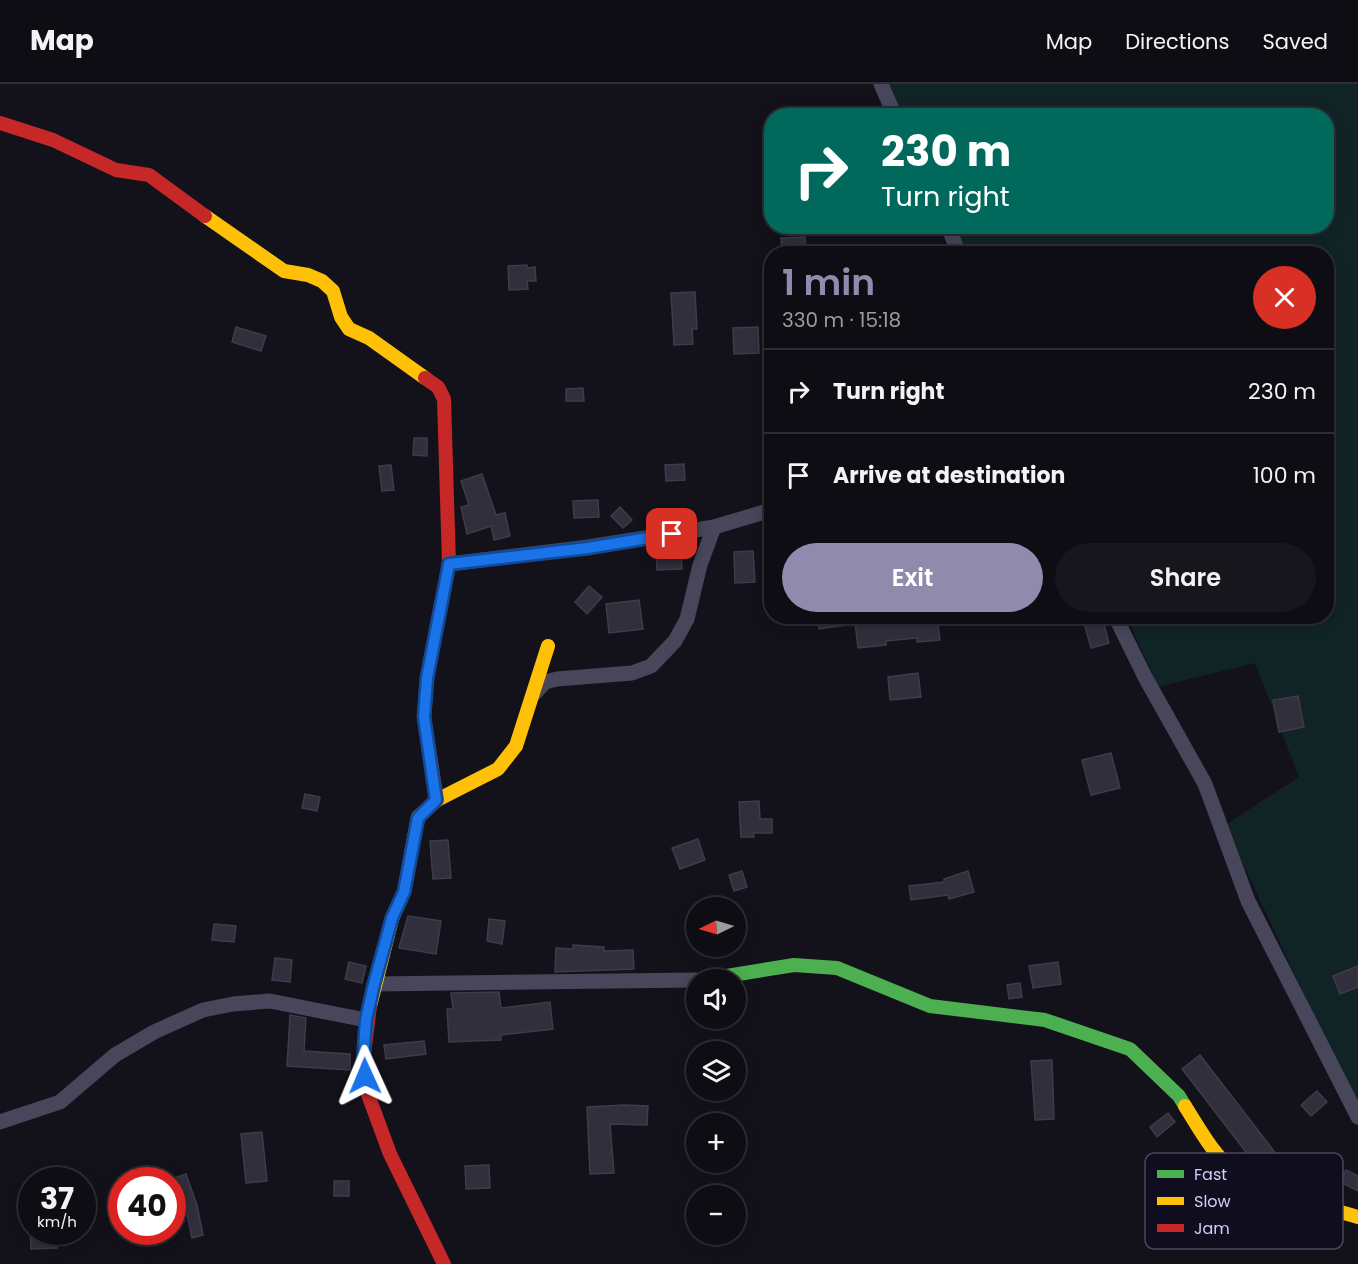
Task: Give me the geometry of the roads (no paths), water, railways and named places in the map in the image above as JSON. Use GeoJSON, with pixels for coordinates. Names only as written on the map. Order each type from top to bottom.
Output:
{"type":"FeatureCollection","features":[{"type":"Feature","properties":{"kind":"street"},"geometry":{"type":"LineString","coordinates":[[881,84],[892,108]]}},
{"type":"Feature","properties":{"kind":"street"},"geometry":{"type":"LineString","coordinates":[[0,123],[52,140],[116,170],[149,175],[162,182],[169,191],[284,271],[308,275],[322,281],[333,291],[341,317],[349,328],[369,338],[438,387],[444,399],[449,564],[427,678],[424,717],[436,800]]}},
{"type":"Feature","properties":{"kind":"street"},"geometry":{"type":"LineString","coordinates":[[449,564],[588,548],[714,527],[764,512]]}},
{"type":"Feature","properties":{"kind":"street"},"geometry":{"type":"LineString","coordinates":[[531,697],[545,682],[632,673],[651,666],[675,641],[687,619],[700,565],[714,527]]}},
{"type":"Feature","properties":{"kind":"street"},"geometry":{"type":"LineString","coordinates":[[1119,624],[1145,677],[1205,784],[1252,912],[1358,1117]]}},
{"type":"Feature","properties":{"kind":"street"},"geometry":{"type":"LineString","coordinates":[[444,1264],[390,1154],[366,1089],[363,1062],[366,1020],[392,918],[404,892],[418,818],[436,800],[498,769],[516,746],[548,646]]}},
{"type":"Feature","properties":{"kind":"street"},"geometry":{"type":"LineString","coordinates":[[746,973],[794,965],[837,968],[930,1006],[1046,1020],[1130,1049],[1179,1096],[1209,1145],[1216,1153]]}},
{"type":"Feature","properties":{"kind":"street"},"geometry":{"type":"LineString","coordinates":[[374,984],[686,980]]}},
{"type":"Feature","properties":{"kind":"street"},"geometry":{"type":"LineString","coordinates":[[0,1122],[60,1102],[115,1055],[154,1032],[203,1010],[233,1004],[270,1001],[366,1020]]}},
{"type":"Feature","properties":{"kind":"street"},"geometry":{"type":"LineString","coordinates":[[1343,1212],[1358,1217]]}}]}
